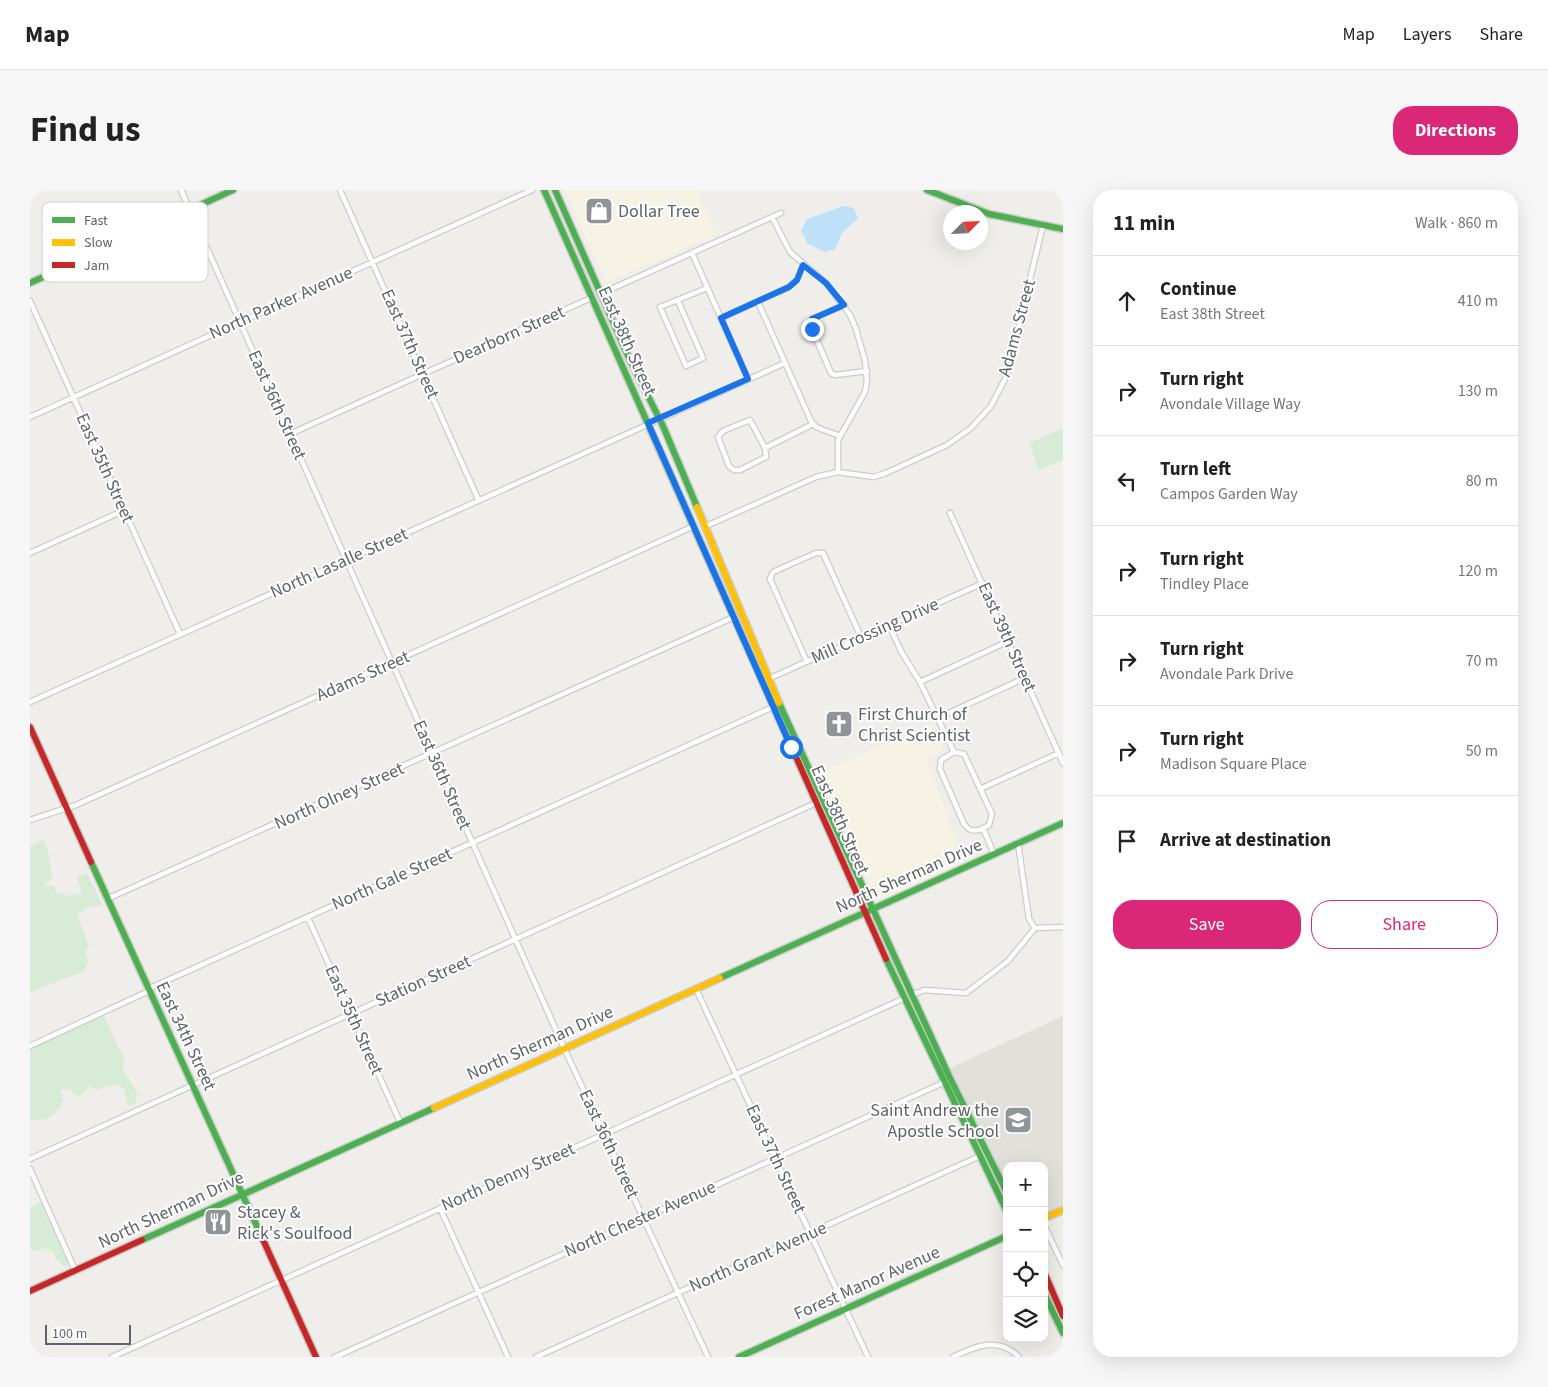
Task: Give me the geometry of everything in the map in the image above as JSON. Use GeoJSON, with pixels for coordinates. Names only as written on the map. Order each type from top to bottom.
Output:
{"type":"FeatureCollection","features":[{"type":"Feature","properties":{"kind":"main road"},"geometry":{"type":"LineString","coordinates":[[207,202],[233,190]]}},
{"type":"Feature","properties":{"kind":"main road","name":"East 38th Street"},"geometry":{"type":"LineString","coordinates":[[544,190],[695,526],[865,913],[1003,1185]]}},
{"type":"Feature","properties":{"kind":"main road","name":"East 38th Street"},"geometry":{"type":"LineString","coordinates":[[555,190],[600,294],[659,418],[768,679],[873,910],[945,1082],[1005,1207]]}},
{"type":"Feature","properties":{"kind":"main road"},"geometry":{"type":"LineString","coordinates":[[927,190],[989,214],[1063,229]]}},
{"type":"Feature","properties":{"kind":"main road"},"geometry":{"type":"LineString","coordinates":[[30,282],[42,277]]}},
{"type":"Feature","properties":{"kind":"main road","name":"East 34th Street"},"geometry":{"type":"LineString","coordinates":[[31,730],[316,1357]]}},
{"type":"Feature","properties":{"kind":"main road","name":"North Sherman Drive"},"geometry":{"type":"LineString","coordinates":[[30,1291],[1063,823]]}},
{"type":"Feature","properties":{"kind":"main road"},"geometry":{"type":"LineString","coordinates":[[1048,1216],[1063,1210]]}},
{"type":"Feature","properties":{"kind":"main road","name":"Forest Manor Avenue"},"geometry":{"type":"LineString","coordinates":[[739,1357],[1003,1238]]}},
{"type":"Feature","properties":{"kind":"main road"},"geometry":{"type":"LineString","coordinates":[[1048,1281],[1063,1316]]}},
{"type":"Feature","properties":{"kind":"main road"},"geometry":{"type":"LineString","coordinates":[[1046,1297],[1063,1333]]}},
{"type":"Feature","properties":{"kind":"street","name":"East 36th Street"},"geometry":{"type":"LineString","coordinates":[[181,190],[186,202]]}},
{"type":"Feature","properties":{"kind":"street","name":"East 37th Street"},"geometry":{"type":"LineString","coordinates":[[340,190],[478,499]]}},
{"type":"Feature","properties":{"kind":"street","name":"North Parker Avenue"},"geometry":{"type":"LineString","coordinates":[[30,417],[532,190]]}},
{"type":"Feature","properties":{"kind":"street"},"geometry":{"type":"LineString","coordinates":[[600,294],[781,213]]}},
{"type":"Feature","properties":{"kind":"street"},"geometry":{"type":"LineString","coordinates":[[704,527],[804,482],[838,472],[837,446],[840,436],[862,398],[866,387],[867,371],[856,328],[844,305],[826,283],[803,265],[787,248],[772,217]]}},
{"type":"Feature","properties":{"kind":"street","name":"Adams Street"},"geometry":{"type":"LineString","coordinates":[[838,472],[874,477],[952,442],[971,428],[986,412],[1002,387],[1009,367],[1043,225]]}},
{"type":"Feature","properties":{"kind":"street","name":"East 36th Street"},"geometry":{"type":"LineString","coordinates":[[208,250],[564,1048],[708,1357]]}},
{"type":"Feature","properties":{"kind":"street"},"geometry":{"type":"LineString","coordinates":[[692,253],[748,379]]}},
{"type":"Feature","properties":{"kind":"street"},"geometry":{"type":"LineString","coordinates":[[721,318],[758,302],[793,283],[803,265]]}},
{"type":"Feature","properties":{"kind":"street"},"geometry":{"type":"LineString","coordinates":[[678,301],[703,358],[686,366],[660,307],[707,288]]}},
{"type":"Feature","properties":{"kind":"street","name":"Dearborn Street"},"geometry":{"type":"LineString","coordinates":[[290,434],[591,298]]}},
{"type":"Feature","properties":{"kind":"street","name":"East 35th Street"},"geometry":{"type":"LineString","coordinates":[[30,301],[180,634]]}},
{"type":"Feature","properties":{"kind":"street"},"geometry":{"type":"LineString","coordinates":[[758,302],[813,424],[816,427],[840,436]]}},
{"type":"Feature","properties":{"kind":"street"},"geometry":{"type":"LineString","coordinates":[[844,305],[812,319],[810,323],[812,329],[831,372],[835,375],[867,371]]}},
{"type":"Feature","properties":{"kind":"street","name":"North Lasalle Street"},"geometry":{"type":"LineString","coordinates":[[30,702],[478,499],[785,363]]}},
{"type":"Feature","properties":{"kind":"street"},"geometry":{"type":"LineString","coordinates":[[750,420],[765,448],[767,454],[764,459],[740,470],[734,470],[729,466],[718,437],[724,431],[750,420]]}},
{"type":"Feature","properties":{"kind":"street"},"geometry":{"type":"LineString","coordinates":[[765,448],[813,424]]}},
{"type":"Feature","properties":{"kind":"street"},"geometry":{"type":"LineString","coordinates":[[30,553],[125,510]]}},
{"type":"Feature","properties":{"kind":"street","name":"East 39th Street"},"geometry":{"type":"LineString","coordinates":[[950,512],[1063,763]]}},
{"type":"Feature","properties":{"kind":"street","name":"Adams Street"},"geometry":{"type":"LineString","coordinates":[[30,820],[67,808],[695,526]]}},
{"type":"Feature","properties":{"kind":"street"},"geometry":{"type":"LineString","coordinates":[[807,662],[770,579],[773,572],[821,552],[861,637]]}},
{"type":"Feature","properties":{"kind":"street","name":"Mill Crossing Drive"},"geometry":{"type":"LineString","coordinates":[[768,679],[983,583]]}},
{"type":"Feature","properties":{"kind":"street","name":"North Olney Street"},"geometry":{"type":"LineString","coordinates":[[107,899],[734,616]]}},
{"type":"Feature","properties":{"kind":"street"},"geometry":{"type":"LineString","coordinates":[[889,625],[902,654],[920,682],[954,752]]}},
{"type":"Feature","properties":{"kind":"street"},"geometry":{"type":"LineString","coordinates":[[920,682],[1009,641]]}},
{"type":"Feature","properties":{"kind":"street"},"geometry":{"type":"LineString","coordinates":[[938,718],[1025,678]]}},
{"type":"Feature","properties":{"kind":"street","name":"North Gale Street"},"geometry":{"type":"LineString","coordinates":[[30,1046],[148,990],[773,707]]}},
{"type":"Feature","properties":{"kind":"street"},"geometry":{"type":"LineString","coordinates":[[954,752],[964,754],[980,789],[992,818],[989,825],[974,831],[967,827],[940,769],[941,760],[954,752]]}},
{"type":"Feature","properties":{"kind":"street"},"geometry":{"type":"LineString","coordinates":[[980,789],[1059,753]]}},
{"type":"Feature","properties":{"kind":"street","name":"Station Street"},"geometry":{"type":"LineString","coordinates":[[30,1159],[816,804]]}},
{"type":"Feature","properties":{"kind":"street"},"geometry":{"type":"LineString","coordinates":[[983,828],[994,854]]}},
{"type":"Feature","properties":{"kind":"street"},"geometry":{"type":"LineString","coordinates":[[1018,843],[1029,919],[1034,928],[1063,927]]}},
{"type":"Feature","properties":{"kind":"street","name":"East 35th Street"},"geometry":{"type":"LineString","coordinates":[[308,918],[400,1122]]}},
{"type":"Feature","properties":{"kind":"street","name":"North Denny Street"},"geometry":{"type":"LineString","coordinates":[[112,1357],[924,990],[966,994],[1008,961],[1034,928]]}},
{"type":"Feature","properties":{"kind":"street","name":"East 37th Street"},"geometry":{"type":"LineString","coordinates":[[696,989],[868,1357]]}},
{"type":"Feature","properties":{"kind":"street","name":"North Chester Avenue"},"geometry":{"type":"LineString","coordinates":[[335,1357],[945,1082]]}},
{"type":"Feature","properties":{"kind":"street","name":"North Grant Avenue"},"geometry":{"type":"LineString","coordinates":[[536,1357],[980,1156]]}},
{"type":"Feature","properties":{"kind":"street"},"geometry":{"type":"LineString","coordinates":[[30,1169],[76,1270]]}},
{"type":"Feature","properties":{"kind":"street"},"geometry":{"type":"LineString","coordinates":[[440,1208],[508,1357]]}},
{"type":"Feature","properties":{"kind":"street"},"geometry":{"type":"LineString","coordinates":[[1048,1233],[1063,1265]]}},
{"type":"Feature","properties":{"kind":"street"},"geometry":{"type":"LineString","coordinates":[[953,1357],[977,1346],[993,1344],[1008,1348],[1019,1357]]}},
{"type":"Feature","properties":{"kind":"shaded area"},"geometry":{"type":"Polygon","coordinates":[[[565,190],[697,190],[716,235],[606,282],[565,190]]]}},
{"type":"Feature","properties":{"kind":"shaded area"},"geometry":{"type":"Polygon","coordinates":[[[932,723],[944,750],[926,759],[964,861],[880,900],[874,895],[817,774],[932,723]]]}},
{"type":"Feature","properties":{"kind":"shaded area","name":"Saint Andrew the Apostle School"},"geometry":{"type":"Polygon","coordinates":[[[1063,1016],[1063,1207],[1048,1213],[1048,1162],[1003,1162],[1003,1183],[950,1068],[1063,1016]]]}},
{"type":"Feature","properties":{"kind":"green space"},"geometry":{"type":"Polygon","coordinates":[[[1063,428],[1063,460],[1038,470],[1030,443],[1063,428]]]}},
{"type":"Feature","properties":{"kind":"green space"},"geometry":{"type":"Polygon","coordinates":[[[43,839],[48,850],[52,878],[43,887],[54,886],[56,892],[69,896],[82,893],[77,877],[87,873],[102,905],[89,907],[77,914],[89,946],[85,952],[88,961],[85,971],[30,994],[30,846],[43,839]]]}},
{"type":"Feature","properties":{"kind":"green space"},"geometry":{"type":"Polygon","coordinates":[[[103,1014],[125,1061],[123,1070],[137,1092],[136,1102],[128,1106],[124,1089],[117,1084],[96,1090],[89,1085],[77,1097],[69,1089],[60,1090],[63,1100],[55,1113],[46,1119],[30,1120],[30,1048],[103,1014]]]}},
{"type":"Feature","properties":{"kind":"green space"},"geometry":{"type":"Polygon","coordinates":[[[42,1202],[66,1255],[68,1264],[65,1267],[56,1259],[53,1251],[47,1248],[33,1251],[30,1248],[30,1208],[42,1202]]]}},
{"type":"Feature","properties":{"kind":"water"},"geometry":{"type":"Polygon","coordinates":[[[843,206],[854,208],[858,218],[842,233],[835,249],[825,252],[808,244],[801,231],[807,219],[843,206]]]}},
{"type":"Feature","properties":{"kind":"traffic: fast"},"geometry":{"type":"LineString","coordinates":[[207,202],[233,190]]}},
{"type":"Feature","properties":{"kind":"traffic: fast"},"geometry":{"type":"LineString","coordinates":[[544,190],[788,739]]}},
{"type":"Feature","properties":{"kind":"traffic: fast"},"geometry":{"type":"LineString","coordinates":[[555,190],[629,358],[663,426],[697,507]]}},
{"type":"Feature","properties":{"kind":"traffic: fast"},"geometry":{"type":"LineString","coordinates":[[927,190],[989,214],[1063,229]]}},
{"type":"Feature","properties":{"kind":"traffic: fast"},"geometry":{"type":"LineString","coordinates":[[30,283],[42,278]]}},
{"type":"Feature","properties":{"kind":"traffic: fast"},"geometry":{"type":"LineString","coordinates":[[779,703],[949,1076],[1003,1185]]}},
{"type":"Feature","properties":{"kind":"traffic: fast"},"geometry":{"type":"LineString","coordinates":[[720,978],[1063,823]]}},
{"type":"Feature","properties":{"kind":"traffic: fast"},"geometry":{"type":"LineString","coordinates":[[91,862],[260,1233]]}},
{"type":"Feature","properties":{"kind":"traffic: fast"},"geometry":{"type":"LineString","coordinates":[[886,959],[1005,1207]]}},
{"type":"Feature","properties":{"kind":"traffic: fast"},"geometry":{"type":"LineString","coordinates":[[142,1240],[434,1108]]}},
{"type":"Feature","properties":{"kind":"traffic: fast"},"geometry":{"type":"LineString","coordinates":[[739,1357],[1003,1238]]}},
{"type":"Feature","properties":{"kind":"traffic: fast"},"geometry":{"type":"LineString","coordinates":[[1046,1297],[1063,1333]]}},
{"type":"Feature","properties":{"kind":"traffic: slow"},"geometry":{"type":"LineString","coordinates":[[697,507],[779,703]]}},
{"type":"Feature","properties":{"kind":"traffic: slow"},"geometry":{"type":"LineString","coordinates":[[434,1108],[720,978]]}},
{"type":"Feature","properties":{"kind":"traffic: slow"},"geometry":{"type":"LineString","coordinates":[[1048,1216],[1063,1210]]}},
{"type":"Feature","properties":{"kind":"traffic: jam"},"geometry":{"type":"LineString","coordinates":[[30,727],[91,862]]}},
{"type":"Feature","properties":{"kind":"traffic: jam"},"geometry":{"type":"LineString","coordinates":[[788,739],[886,959]]}},
{"type":"Feature","properties":{"kind":"traffic: jam"},"geometry":{"type":"LineString","coordinates":[[260,1233],[316,1357]]}},
{"type":"Feature","properties":{"kind":"traffic: jam"},"geometry":{"type":"LineString","coordinates":[[30,1291],[142,1240]]}},
{"type":"Feature","properties":{"kind":"traffic: jam"},"geometry":{"type":"LineString","coordinates":[[1048,1281],[1063,1316]]}},
{"type":"Feature","properties":{"kind":"place","name":"Dollar Tree"},"geometry":{"type":"Point","coordinates":[599,211]}},
{"type":"Feature","properties":{"kind":"place","name":"First Church of Christ Scientist"},"geometry":{"type":"Point","coordinates":[839,724]}},
{"type":"Feature","properties":{"kind":"place","name":"Saint Andrew the Apostle School"},"geometry":{"type":"Point","coordinates":[1018,1120]}},
{"type":"Feature","properties":{"kind":"place","name":"Stacey & Rick's Soulfood"},"geometry":{"type":"Point","coordinates":[218,1222]}},
{"type":"Feature","properties":{"kind":"route"},"geometry":{"type":"LineString","coordinates":[[791,747],[648,423],[748,379],[721,318],[789,287],[797,280],[803,265],[826,283],[844,305],[812,319],[810,323],[812,329]]}}]}
